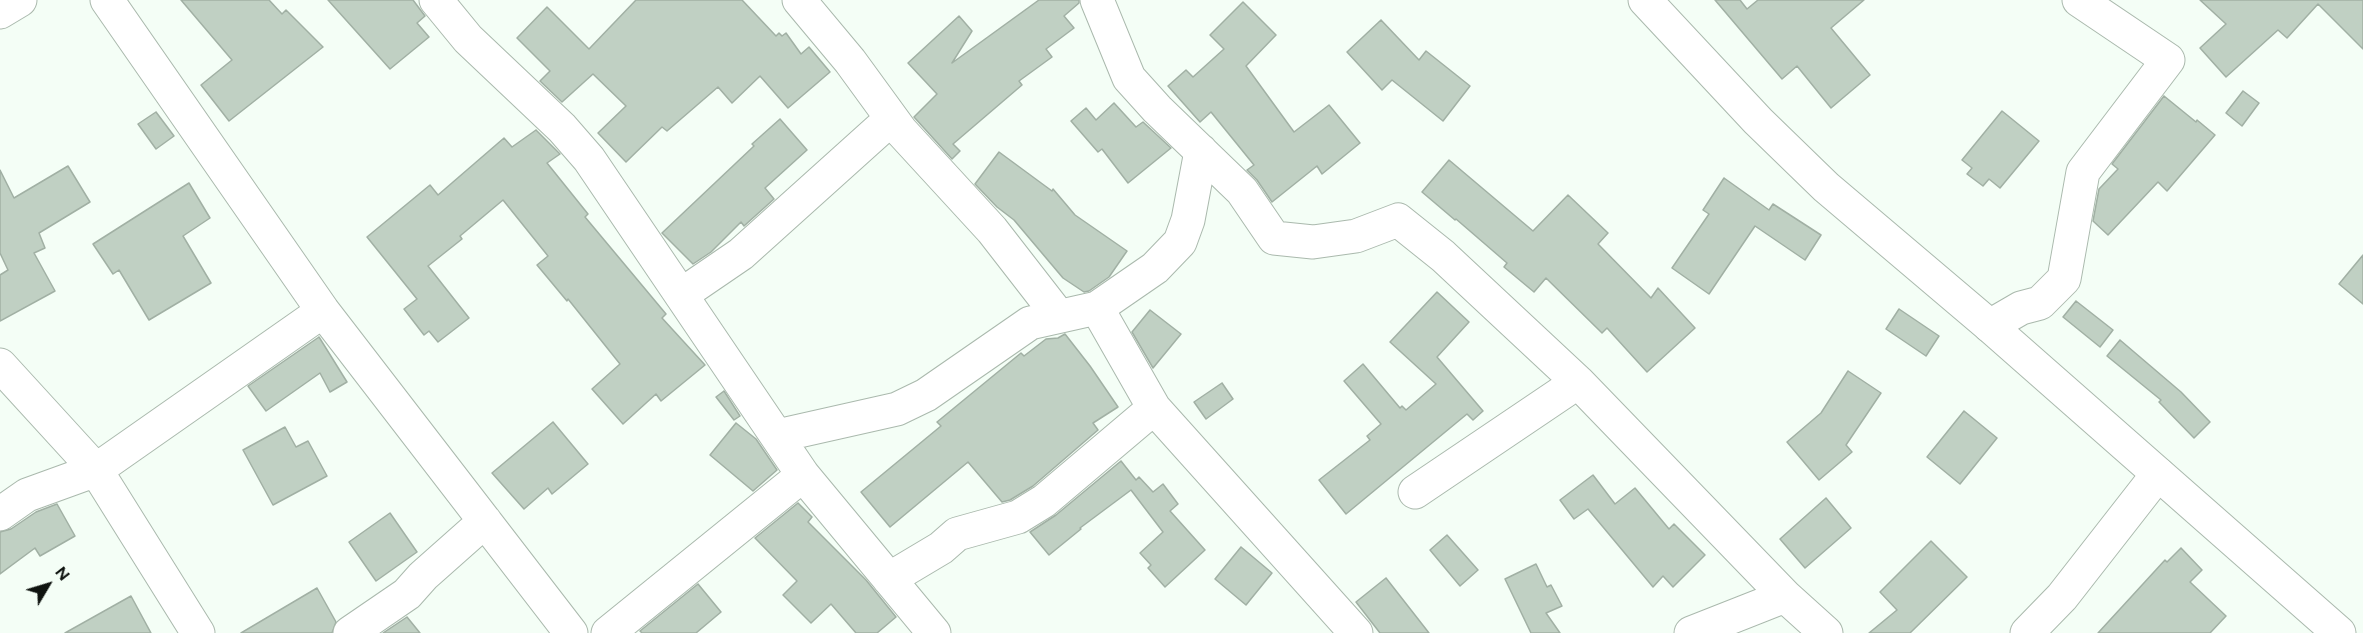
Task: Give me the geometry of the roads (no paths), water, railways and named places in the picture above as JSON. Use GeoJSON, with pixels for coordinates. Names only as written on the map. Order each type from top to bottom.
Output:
{"type":"FeatureCollection","features":[{"type":"Feature","properties":{"kind":"street"},"geometry":{"type":"LineString","coordinates":[[0,12],[20,0]]}},
{"type":"Feature","properties":{"kind":"street"},"geometry":{"type":"LineString","coordinates":[[107,0],[323,311],[571,633]]}},
{"type":"Feature","properties":{"kind":"street"},"geometry":{"type":"LineString","coordinates":[[436,0],[468,39],[562,128],[589,159],[803,475],[934,633]]}},
{"type":"Feature","properties":{"kind":"street"},"geometry":{"type":"LineString","coordinates":[[799,0],[850,61],[891,119],[992,230],[1058,315]]}},
{"type":"Feature","properties":{"kind":"street"},"geometry":{"type":"LineString","coordinates":[[832,0],[830,6],[850,61]]}},
{"type":"Feature","properties":{"kind":"street"},"geometry":{"type":"LineString","coordinates":[[1097,0],[1129,78],[1242,191],[1274,238],[1313,242],[1356,236],[1398,220],[1443,256],[1578,382],[1785,596],[1826,633]]}},
{"type":"Feature","properties":{"kind":"street"},"geometry":{"type":"LineString","coordinates":[[1645,0],[1758,121],[1826,187],[1990,326],[2339,633]]}},
{"type":"Feature","properties":{"kind":"street"},"geometry":{"type":"LineString","coordinates":[[1990,326],[2021,308],[2040,303],[2064,279],[2083,172],[2168,60],[2079,0]]}},
{"type":"Feature","properties":{"kind":"street"},"geometry":{"type":"LineString","coordinates":[[681,295],[741,255],[891,119]]}},
{"type":"Feature","properties":{"kind":"street"},"geometry":{"type":"LineString","coordinates":[[777,436],[897,409],[926,395],[1030,322],[1097,309],[1155,268],[1180,242],[1188,220],[1200,151]]}},
{"type":"Feature","properties":{"kind":"street"},"geometry":{"type":"LineString","coordinates":[[1097,309],[1154,408],[1356,633]]}},
{"type":"Feature","properties":{"kind":"street"},"geometry":{"type":"LineString","coordinates":[[0,514],[27,495],[96,470],[323,311]]}},
{"type":"Feature","properties":{"kind":"street"},"geometry":{"type":"LineString","coordinates":[[0,365],[96,470],[198,633]]}},
{"type":"Feature","properties":{"kind":"street"},"geometry":{"type":"LineString","coordinates":[[1415,492],[1578,382]]}},
{"type":"Feature","properties":{"kind":"street"},"geometry":{"type":"LineString","coordinates":[[889,579],[941,548],[957,534],[1018,516],[1044,501],[1154,408]]}},
{"type":"Feature","properties":{"kind":"street"},"geometry":{"type":"LineString","coordinates":[[2027,633],[2068,590],[2158,474]]}},
{"type":"Feature","properties":{"kind":"street"},"geometry":{"type":"LineString","coordinates":[[608,633],[803,475]]}},
{"type":"Feature","properties":{"kind":"street"},"geometry":{"type":"LineString","coordinates":[[350,633],[407,594],[423,576],[484,522]]}},
{"type":"Feature","properties":{"kind":"street"},"geometry":{"type":"LineString","coordinates":[[1691,633],[1785,596]]}}]}
